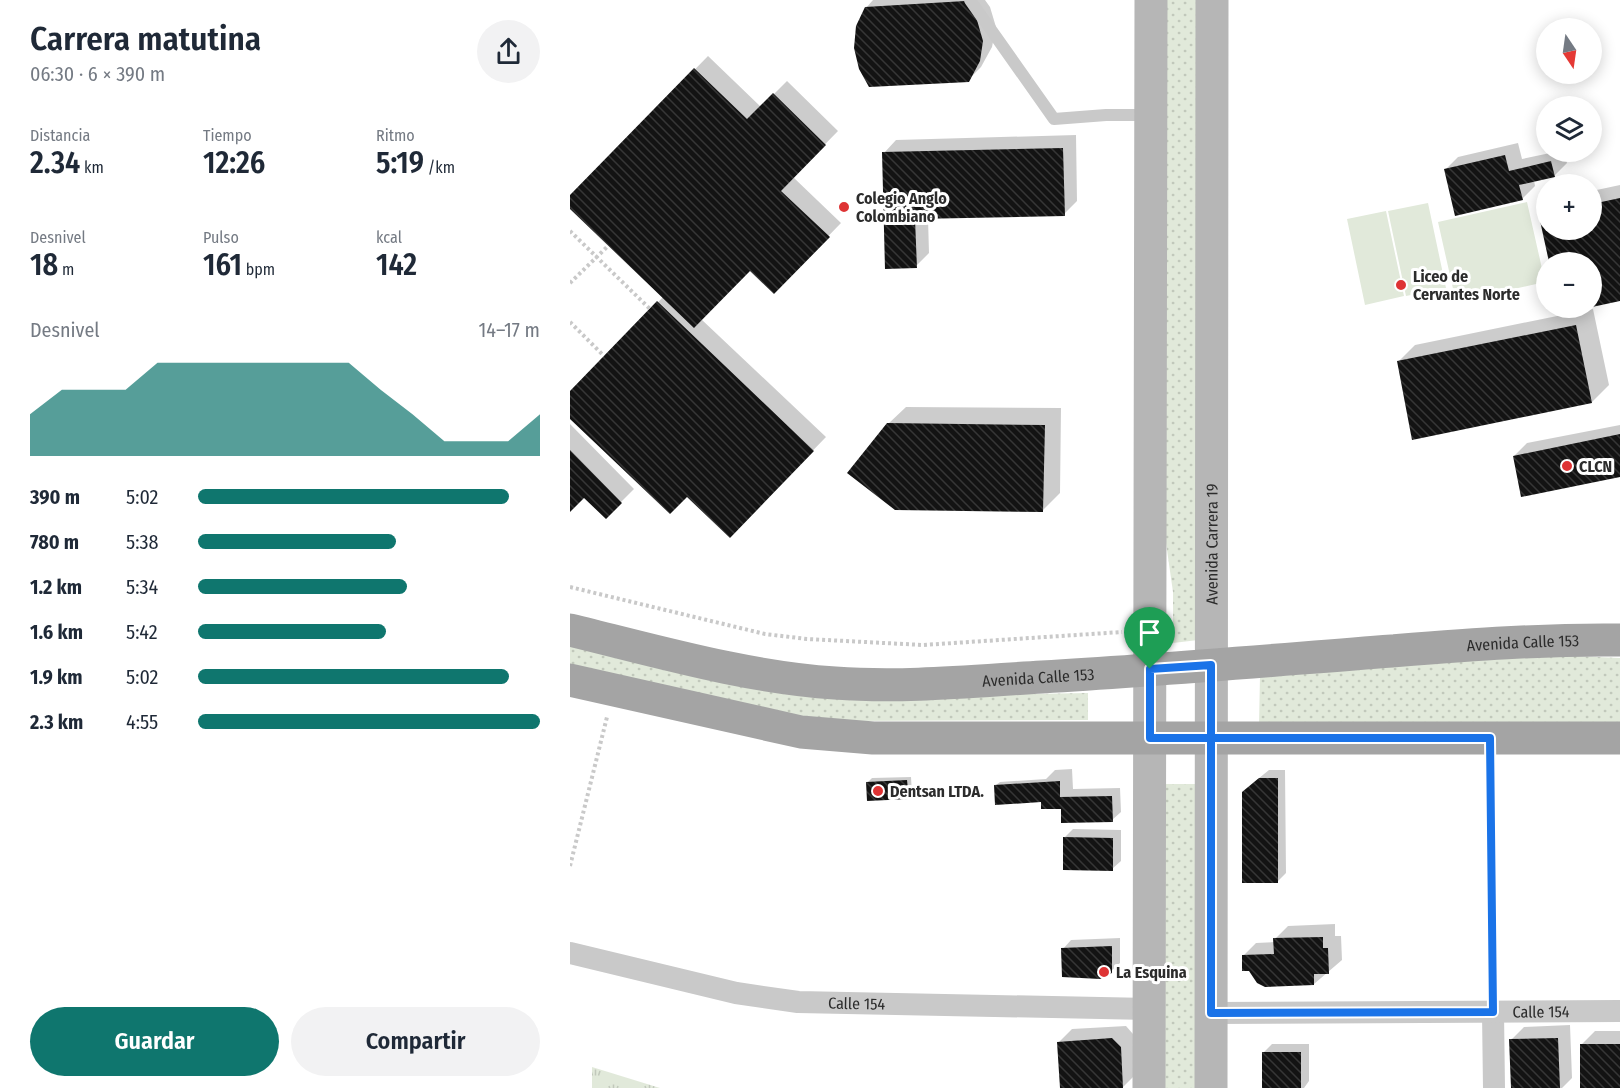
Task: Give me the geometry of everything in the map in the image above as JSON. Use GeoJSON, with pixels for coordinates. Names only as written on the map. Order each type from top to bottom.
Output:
{"type":"FeatureCollection","features":[{"type":"Feature","properties":{"kind":"main road"},"geometry":{"type":"LineString","coordinates":[[1149,1088],[1151,0]]}},
{"type":"Feature","properties":{"kind":"main road","name":"Avenida Carrera 19"},"geometry":{"type":"LineString","coordinates":[[1211,1088],[1212,0]]}},
{"type":"Feature","properties":{"kind":"main road","name":"Avenida Calle 153"},"geometry":{"type":"LineString","coordinates":[[570,630],[743,670],[837,683],[896,684],[960,682],[1211,665],[1486,643],[1568,639],[1620,640]]}},
{"type":"Feature","properties":{"kind":"main road"},"geometry":{"type":"LineString","coordinates":[[570,680],[767,725],[830,736],[873,738],[1620,738]]}},
{"type":"Feature","properties":{"kind":"street","name":"Calle 154"},"geometry":{"type":"LineString","coordinates":[[570,953],[736,993],[798,1002],[1149,1009]]}},
{"type":"Feature","properties":{"kind":"street","name":"Calle 154"},"geometry":{"type":"LineString","coordinates":[[1211,1013],[1620,1011]]}},
{"type":"Feature","properties":{"kind":"street"},"geometry":{"type":"LineString","coordinates":[[1493,1012],[1494,1088]]}},
{"type":"Feature","properties":{"kind":"lane"},"geometry":{"type":"LineString","coordinates":[[970,0],[1054,119],[1106,115],[1151,115]]}},
{"type":"Feature","properties":{"kind":"path"},"geometry":{"type":"LineString","coordinates":[[570,231],[650,309]]}},
{"type":"Feature","properties":{"kind":"path"},"geometry":{"type":"LineString","coordinates":[[570,283],[608,246]]}},
{"type":"Feature","properties":{"kind":"path"},"geometry":{"type":"LineString","coordinates":[[570,322],[604,356]]}},
{"type":"Feature","properties":{"kind":"path"},"geometry":{"type":"LineString","coordinates":[[570,587],[765,634],[807,639],[923,645],[1105,634],[1150,629]]}},
{"type":"Feature","properties":{"kind":"path"},"geometry":{"type":"LineString","coordinates":[[570,866],[613,690]]}},
{"type":"Feature","properties":{"kind":"path"},"geometry":{"type":"LineString","coordinates":[[1490,738],[1493,1012]]}},
{"type":"Feature","properties":{"kind":"green space"},"geometry":{"type":"Polygon","coordinates":[[[1159,0],[1202,0],[1198,640],[1173,643],[1173,592],[1163,522],[1159,0]]]}},
{"type":"Feature","properties":{"kind":"green space"},"geometry":{"type":"Polygon","coordinates":[[[1527,202],[1538,252],[1536,252],[1536,284],[1456,302],[1438,222],[1527,202]]]}},
{"type":"Feature","properties":{"kind":"green space"},"geometry":{"type":"Polygon","coordinates":[[[1428,203],[1446,288],[1406,296],[1388,211],[1428,203]]]}},
{"type":"Feature","properties":{"kind":"green space"},"geometry":{"type":"Polygon","coordinates":[[[1386,211],[1404,296],[1365,305],[1347,219],[1386,211]]]}},
{"type":"Feature","properties":{"kind":"green space"},"geometry":{"type":"Polygon","coordinates":[[[570,643],[840,697],[1088,693],[1088,720],[841,721],[786,718],[570,669],[570,643]]]}},
{"type":"Feature","properties":{"kind":"green space"},"geometry":{"type":"Polygon","coordinates":[[[1529,654],[1620,658],[1620,724],[1259,725],[1260,676],[1529,654]]]}},
{"type":"Feature","properties":{"kind":"green space"},"geometry":{"type":"Polygon","coordinates":[[[1163,784],[1196,784],[1196,1088],[1160,1088],[1163,784]]]}},
{"type":"Feature","properties":{"kind":"green space"},"geometry":{"type":"Polygon","coordinates":[[[592,1067],[660,1088],[592,1088],[592,1067]]]}},
{"type":"Feature","properties":{"kind":"building"},"geometry":{"type":"Polygon","coordinates":[[[965,1],[977,20],[983,41],[980,61],[969,82],[869,87],[859,69],[854,48],[856,26],[865,7],[965,1]]]}},
{"type":"Feature","properties":{"kind":"building"},"geometry":{"type":"Polygon","coordinates":[[[694,68],[747,119],[773,93],[826,145],[781,191],[830,237],[774,294],[750,271],[694,328],[570,209],[570,195],[694,68]]]}},
{"type":"Feature","properties":{"kind":"building"},"geometry":{"type":"Polygon","coordinates":[[[1063,148],[1065,216],[915,219],[917,268],[885,269],[882,152],[1063,148]]]}},
{"type":"Feature","properties":{"kind":"building"},"geometry":{"type":"Polygon","coordinates":[[[1505,155],[1509,171],[1551,162],[1554,174],[1536,174],[1536,181],[1519,185],[1523,200],[1455,216],[1444,169],[1505,155]]]}},
{"type":"Feature","properties":{"kind":"building"},"geometry":{"type":"Polygon","coordinates":[[[1620,198],[1620,301],[1602,305],[1602,252],[1547,252],[1544,240],[1602,240],[1602,202],[1620,198]]]}},
{"type":"Feature","properties":{"kind":"building"},"geometry":{"type":"Polygon","coordinates":[[[657,301],[814,451],[730,538],[687,497],[670,514],[570,419],[570,391],[657,301]]]}},
{"type":"Feature","properties":{"kind":"building"},"geometry":{"type":"Polygon","coordinates":[[[1576,325],[1592,403],[1412,440],[1397,361],[1576,325]]]}},
{"type":"Feature","properties":{"kind":"building"},"geometry":{"type":"Polygon","coordinates":[[[887,423],[1045,425],[1043,512],[895,510],[847,473],[887,423]]]}},
{"type":"Feature","properties":{"kind":"building","name":"CLCN"},"geometry":{"type":"Polygon","coordinates":[[[1620,434],[1620,477],[1521,497],[1513,456],[1620,434]]]}},
{"type":"Feature","properties":{"kind":"building"},"geometry":{"type":"Polygon","coordinates":[[[570,450],[622,503],[606,519],[584,498],[570,512],[570,450]]]}},
{"type":"Feature","properties":{"kind":"building"},"geometry":{"type":"Polygon","coordinates":[[[1259,778],[1278,778],[1278,883],[1242,883],[1242,792],[1259,778]]]}},
{"type":"Feature","properties":{"kind":"building"},"geometry":{"type":"Polygon","coordinates":[[[907,780],[909,799],[867,801],[866,782],[907,780]]]}},
{"type":"Feature","properties":{"kind":"building"},"geometry":{"type":"Polygon","coordinates":[[[1060,781],[1060,797],[1112,796],[1113,822],[1061,823],[1061,809],[1041,809],[1041,802],[995,805],[994,785],[1060,781]]]}},
{"type":"Feature","properties":{"kind":"building"},"geometry":{"type":"Polygon","coordinates":[[[1063,837],[1113,838],[1113,871],[1063,870],[1063,837]]]}},
{"type":"Feature","properties":{"kind":"building"},"geometry":{"type":"Polygon","coordinates":[[[1323,937],[1323,948],[1328,948],[1329,974],[1314,974],[1314,985],[1265,987],[1257,983],[1249,971],[1242,971],[1242,955],[1274,954],[1273,938],[1323,937]]]}},
{"type":"Feature","properties":{"kind":"building"},"geometry":{"type":"Polygon","coordinates":[[[1112,946],[1112,973],[1100,979],[1062,977],[1061,948],[1112,946]]]}},
{"type":"Feature","properties":{"kind":"building"},"geometry":{"type":"Polygon","coordinates":[[[1112,1038],[1121,1047],[1123,1088],[1060,1088],[1057,1042],[1112,1038]]]}},
{"type":"Feature","properties":{"kind":"building"},"geometry":{"type":"Polygon","coordinates":[[[1558,1038],[1560,1088],[1511,1088],[1509,1039],[1558,1038]]]}},
{"type":"Feature","properties":{"kind":"building"},"geometry":{"type":"Polygon","coordinates":[[[1580,1044],[1620,1044],[1620,1088],[1580,1088],[1580,1044]]]}},
{"type":"Feature","properties":{"kind":"building"},"geometry":{"type":"Polygon","coordinates":[[[1262,1052],[1301,1052],[1301,1088],[1262,1088],[1262,1052]]]}},
{"type":"Feature","properties":{"kind":"place","name":"Colegio Anglo Colombiano"},"geometry":{"type":"Point","coordinates":[844,207]}},
{"type":"Feature","properties":{"kind":"place","name":"Liceo de Cervantes Norte"},"geometry":{"type":"Point","coordinates":[1401,285]}},
{"type":"Feature","properties":{"kind":"place","name":"CLCN"},"geometry":{"type":"Point","coordinates":[1567,466]}},
{"type":"Feature","properties":{"kind":"place","name":"Dentsan LTDA."},"geometry":{"type":"Point","coordinates":[878,791]}},
{"type":"Feature","properties":{"kind":"place","name":"La Esquina"},"geometry":{"type":"Point","coordinates":[1104,972]}},
{"type":"Feature","properties":{"kind":"route"},"geometry":{"type":"LineString","coordinates":[[1150,669],[1150,738],[1211,738],[1490,738],[1493,1012],[1211,1013],[1211,764],[1211,738],[1211,665],[1150,669]]}}]}
